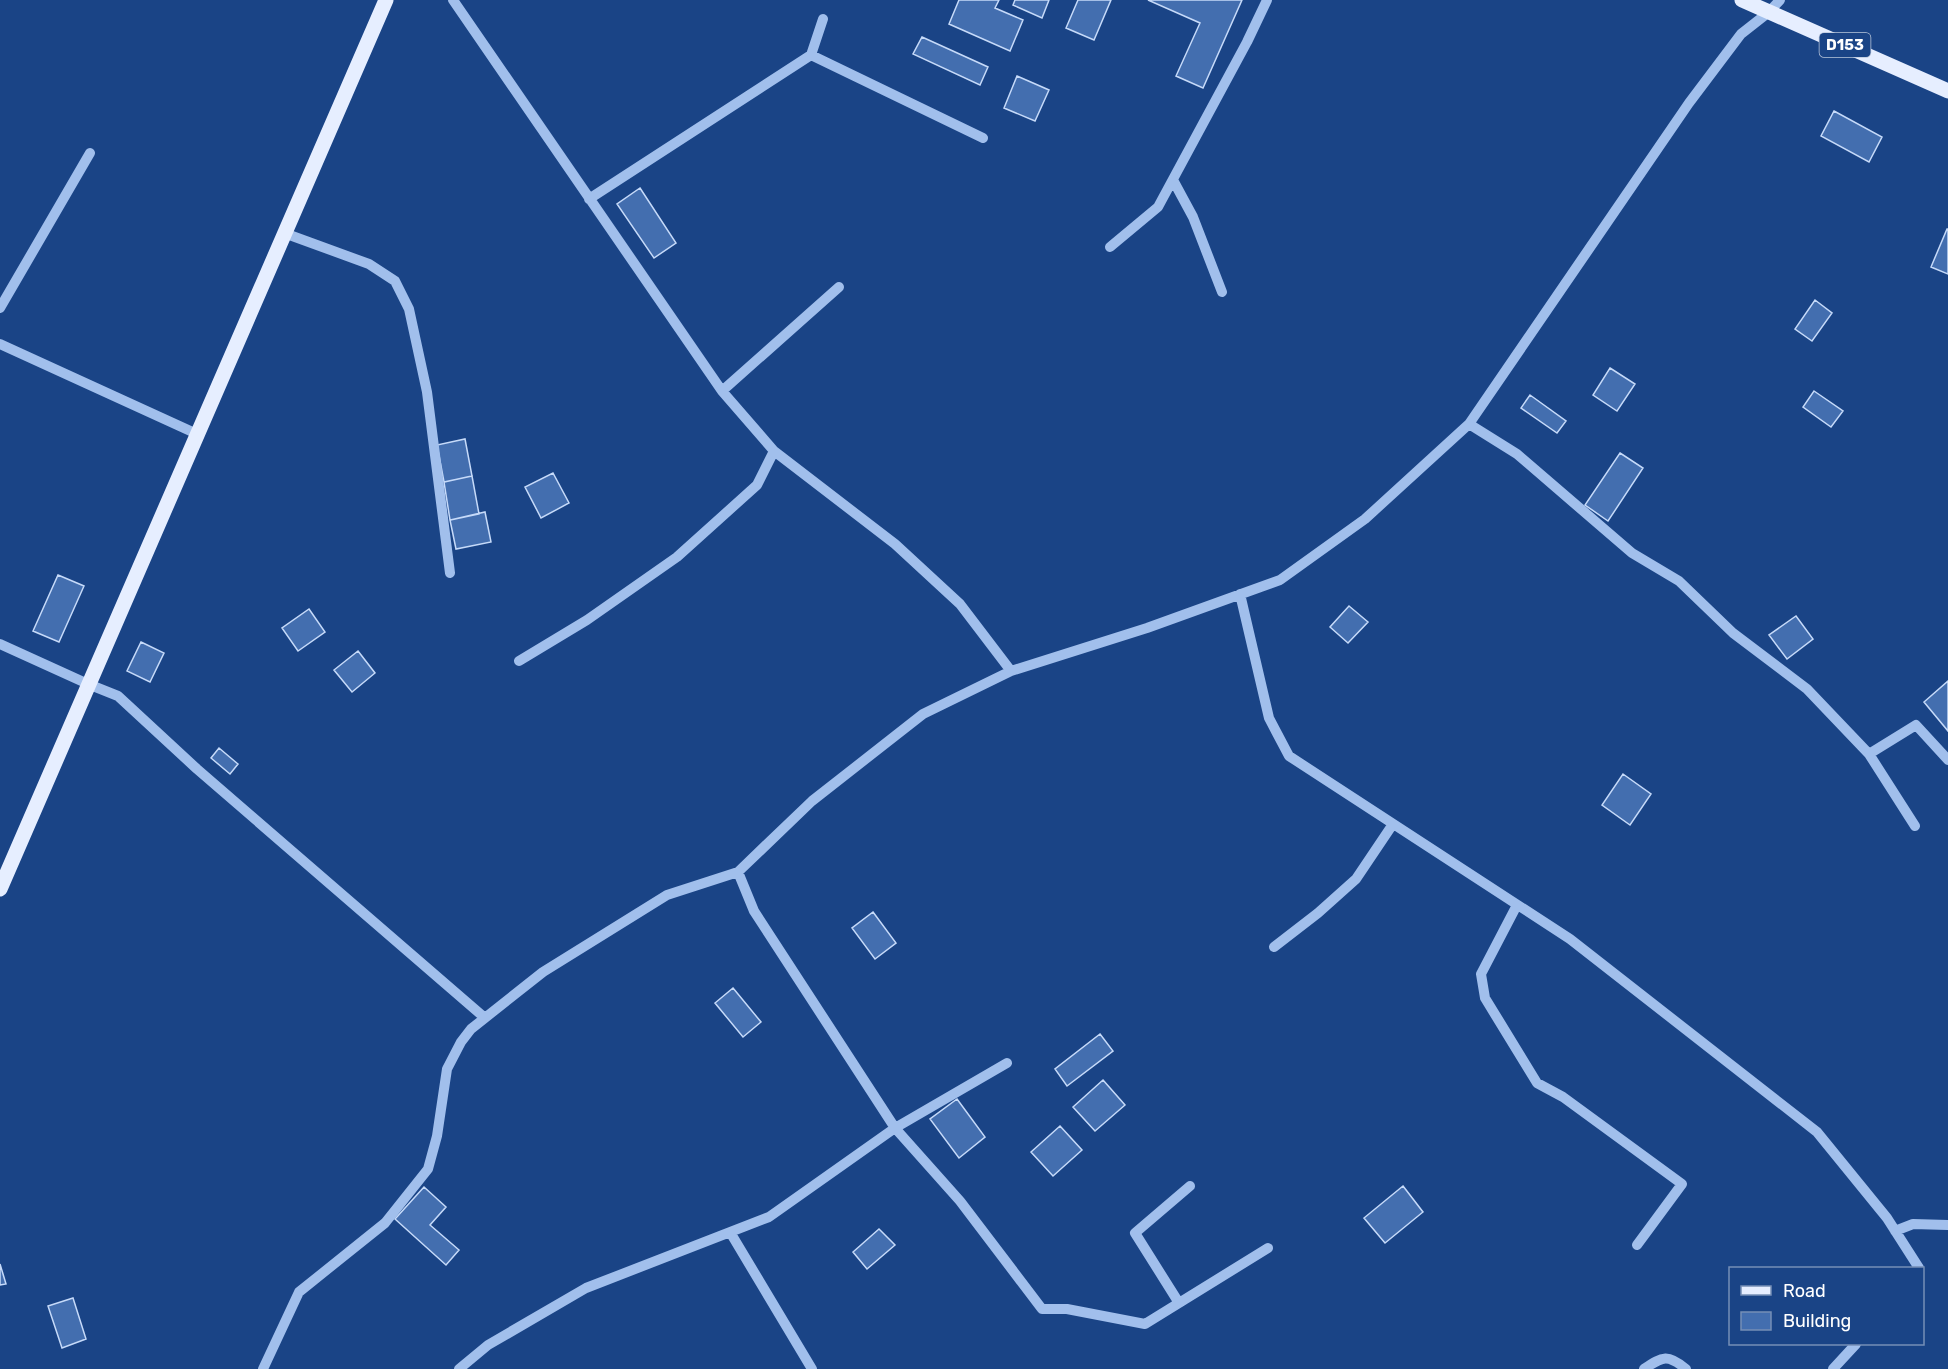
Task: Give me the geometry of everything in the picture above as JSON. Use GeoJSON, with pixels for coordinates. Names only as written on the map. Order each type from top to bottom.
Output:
{"type":"FeatureCollection","features":[{"type":"Feature","properties":{"kind":"main road"},"geometry":{"type":"LineString","coordinates":[[0,889],[386,0]]}},
{"type":"Feature","properties":{"kind":"main road","name":"D153"},"geometry":{"type":"LineString","coordinates":[[1742,0],[1948,91]]}},
{"type":"Feature","properties":{"kind":"street"},"geometry":{"type":"LineString","coordinates":[[453,0],[722,391],[774,451],[895,544],[960,604],[1011,671]]}},
{"type":"Feature","properties":{"kind":"street"},"geometry":{"type":"LineString","coordinates":[[1110,247],[1158,207],[1247,42],[1267,0]]}},
{"type":"Feature","properties":{"kind":"street"},"geometry":{"type":"LineString","coordinates":[[263,1369],[299,1292],[385,1223],[428,1169],[437,1136],[447,1069],[461,1042],[471,1029],[543,972],[667,895],[738,872],[812,801],[923,714],[1011,671],[1147,628],[1280,580],[1365,519],[1469,424],[1689,103],[1741,34],[1769,12],[1780,0]]}},
{"type":"Feature","properties":{"kind":"street"},"geometry":{"type":"LineString","coordinates":[[588,199],[811,55],[823,19]]}},
{"type":"Feature","properties":{"kind":"street"},"geometry":{"type":"LineString","coordinates":[[811,55],[982,138]]}},
{"type":"Feature","properties":{"kind":"street"},"geometry":{"type":"LineString","coordinates":[[0,308],[90,153]]}},
{"type":"Feature","properties":{"kind":"street"},"geometry":{"type":"LineString","coordinates":[[1173,180],[1193,217],[1222,292]]}},
{"type":"Feature","properties":{"kind":"street"},"geometry":{"type":"LineString","coordinates":[[284,233],[369,264],[395,281],[400,290],[409,309],[427,392],[450,573]]}},
{"type":"Feature","properties":{"kind":"street"},"geometry":{"type":"LineString","coordinates":[[722,391],[839,287]]}},
{"type":"Feature","properties":{"kind":"street"},"geometry":{"type":"LineString","coordinates":[[0,344],[197,434]]}},
{"type":"Feature","properties":{"kind":"street"},"geometry":{"type":"LineString","coordinates":[[1469,424],[1517,454],[1632,553],[1679,581],[1732,633],[1807,689],[1869,754],[1915,826]]}},
{"type":"Feature","properties":{"kind":"street"},"geometry":{"type":"LineString","coordinates":[[519,661],[587,620],[677,557],[757,485],[774,451]]}},
{"type":"Feature","properties":{"kind":"street"},"geometry":{"type":"LineString","coordinates":[[1240,594],[1269,718],[1288,756],[1570,939],[1817,1132],[1887,1218],[1918,1267]]}},
{"type":"Feature","properties":{"kind":"street"},"geometry":{"type":"LineString","coordinates":[[0,644],[118,696],[196,769],[485,1018]]}},
{"type":"Feature","properties":{"kind":"street"},"geometry":{"type":"LineString","coordinates":[[1869,754],[1916,725],[1948,760]]}},
{"type":"Feature","properties":{"kind":"street"},"geometry":{"type":"LineString","coordinates":[[1274,947],[1318,913],[1356,879],[1393,824]]}},
{"type":"Feature","properties":{"kind":"street"},"geometry":{"type":"LineString","coordinates":[[738,872],[754,911],[895,1128],[960,1201],[1042,1309],[1067,1310],[1145,1324],[1268,1248]]}},
{"type":"Feature","properties":{"kind":"street"},"geometry":{"type":"LineString","coordinates":[[1517,905],[1481,974],[1485,998],[1537,1083],[1563,1098],[1682,1184],[1637,1245]]}},
{"type":"Feature","properties":{"kind":"street"},"geometry":{"type":"LineString","coordinates":[[459,1369],[488,1345],[586,1288],[769,1217],[895,1128],[1007,1063]]}},
{"type":"Feature","properties":{"kind":"street"},"geometry":{"type":"LineString","coordinates":[[1179,1303],[1135,1233],[1190,1186]]}},
{"type":"Feature","properties":{"kind":"street"},"geometry":{"type":"LineString","coordinates":[[1895,1231],[1913,1224],[1948,1225]]}},
{"type":"Feature","properties":{"kind":"street"},"geometry":{"type":"LineString","coordinates":[[730,1232],[812,1369]]}},
{"type":"Feature","properties":{"kind":"street"},"geometry":{"type":"LineString","coordinates":[[1833,1369],[1855,1345]]}},
{"type":"Feature","properties":{"kind":"street"},"geometry":{"type":"LineString","coordinates":[[1644,1369],[1658,1359],[1674,1359],[1686,1369]]}},
{"type":"Feature","properties":{"kind":"building"},"geometry":{"type":"Polygon","coordinates":[[[959,0],[999,0],[995,8],[1023,20],[1010,51],[949,24],[959,0]]]}},
{"type":"Feature","properties":{"kind":"building"},"geometry":{"type":"Polygon","coordinates":[[[1015,0],[1049,0],[1042,18],[1013,5],[1015,0]]]}},
{"type":"Feature","properties":{"kind":"building"},"geometry":{"type":"Polygon","coordinates":[[[1078,0],[1111,0],[1094,40],[1066,28],[1078,0]]]}},
{"type":"Feature","properties":{"kind":"building"},"geometry":{"type":"Polygon","coordinates":[[[1148,0],[1242,0],[1203,88],[1176,76],[1200,23],[1148,0]]]}},
{"type":"Feature","properties":{"kind":"building"},"geometry":{"type":"Polygon","coordinates":[[[922,37],[988,67],[980,85],[913,54],[922,37]]]}},
{"type":"Feature","properties":{"kind":"building"},"geometry":{"type":"Polygon","coordinates":[[[1017,76],[1049,90],[1035,121],[1004,108],[1017,76]]]}},
{"type":"Feature","properties":{"kind":"building"},"geometry":{"type":"Polygon","coordinates":[[[1834,111],[1882,137],[1869,162],[1821,136],[1834,111]]]}},
{"type":"Feature","properties":{"kind":"building"},"geometry":{"type":"Polygon","coordinates":[[[640,188],[676,243],[654,258],[617,204],[640,188]]]}},
{"type":"Feature","properties":{"kind":"building"},"geometry":{"type":"Polygon","coordinates":[[[1948,229],[1948,274],[1931,267],[1948,229]]]}},
{"type":"Feature","properties":{"kind":"building"},"geometry":{"type":"Polygon","coordinates":[[[1815,300],[1832,313],[1812,341],[1795,329],[1815,300]]]}},
{"type":"Feature","properties":{"kind":"building"},"geometry":{"type":"Polygon","coordinates":[[[1610,368],[1635,384],[1617,411],[1593,395],[1610,368]]]}},
{"type":"Feature","properties":{"kind":"building"},"geometry":{"type":"Polygon","coordinates":[[[1814,391],[1843,411],[1831,427],[1803,407],[1814,391]]]}},
{"type":"Feature","properties":{"kind":"building"},"geometry":{"type":"Polygon","coordinates":[[[1530,395],[1566,421],[1557,433],[1521,408],[1530,395]]]}},
{"type":"Feature","properties":{"kind":"building"},"geometry":{"type":"Polygon","coordinates":[[[465,439],[472,476],[444,482],[437,445],[465,439]]]}},
{"type":"Feature","properties":{"kind":"building"},"geometry":{"type":"Polygon","coordinates":[[[1620,453],[1643,468],[1608,521],[1585,505],[1620,453]]]}},
{"type":"Feature","properties":{"kind":"building"},"geometry":{"type":"Polygon","coordinates":[[[553,473],[569,503],[541,518],[525,487],[553,473]]]}},
{"type":"Feature","properties":{"kind":"building"},"geometry":{"type":"Polygon","coordinates":[[[472,476],[479,514],[450,520],[444,482],[472,476]]]}},
{"type":"Feature","properties":{"kind":"building"},"geometry":{"type":"Polygon","coordinates":[[[485,512],[491,542],[456,549],[450,520],[485,512]]]}},
{"type":"Feature","properties":{"kind":"building"},"geometry":{"type":"Polygon","coordinates":[[[58,575],[84,586],[59,642],[33,631],[58,575]]]}},
{"type":"Feature","properties":{"kind":"building"},"geometry":{"type":"Polygon","coordinates":[[[1349,606],[1368,622],[1348,643],[1330,627],[1349,606]]]}},
{"type":"Feature","properties":{"kind":"building"},"geometry":{"type":"Polygon","coordinates":[[[309,609],[325,632],[298,651],[282,628],[309,609]]]}},
{"type":"Feature","properties":{"kind":"building"},"geometry":{"type":"Polygon","coordinates":[[[1796,616],[1813,639],[1787,659],[1769,635],[1796,616]]]}},
{"type":"Feature","properties":{"kind":"building"},"geometry":{"type":"Polygon","coordinates":[[[141,642],[164,653],[150,682],[127,671],[141,642]]]}},
{"type":"Feature","properties":{"kind":"building"},"geometry":{"type":"Polygon","coordinates":[[[358,651],[375,673],[352,692],[334,670],[358,651]]]}},
{"type":"Feature","properties":{"kind":"building"},"geometry":{"type":"Polygon","coordinates":[[[1948,681],[1948,731],[1924,702],[1948,681]]]}},
{"type":"Feature","properties":{"kind":"building"},"geometry":{"type":"Polygon","coordinates":[[[219,748],[238,764],[230,774],[211,758],[219,748]]]}},
{"type":"Feature","properties":{"kind":"building"},"geometry":{"type":"Polygon","coordinates":[[[1623,774],[1651,794],[1630,825],[1602,805],[1623,774]]]}},
{"type":"Feature","properties":{"kind":"building"},"geometry":{"type":"Polygon","coordinates":[[[873,912],[896,943],[875,959],[852,928],[873,912]]]}},
{"type":"Feature","properties":{"kind":"building"},"geometry":{"type":"Polygon","coordinates":[[[733,988],[761,1022],[743,1037],[715,1003],[733,988]]]}},
{"type":"Feature","properties":{"kind":"building"},"geometry":{"type":"Polygon","coordinates":[[[1100,1034],[1113,1051],[1067,1086],[1055,1069],[1100,1034]]]}},
{"type":"Feature","properties":{"kind":"building"},"geometry":{"type":"Polygon","coordinates":[[[1103,1080],[1125,1105],[1095,1131],[1073,1107],[1103,1080]]]}},
{"type":"Feature","properties":{"kind":"building"},"geometry":{"type":"Polygon","coordinates":[[[957,1099],[985,1137],[959,1158],[930,1119],[957,1099]]]}},
{"type":"Feature","properties":{"kind":"building"},"geometry":{"type":"Polygon","coordinates":[[[1060,1126],[1082,1150],[1053,1176],[1031,1152],[1060,1126]]]}},
{"type":"Feature","properties":{"kind":"building"},"geometry":{"type":"Polygon","coordinates":[[[1403,1186],[1423,1212],[1385,1243],[1364,1218],[1403,1186]]]}},
{"type":"Feature","properties":{"kind":"building"},"geometry":{"type":"Polygon","coordinates":[[[424,1187],[446,1207],[430,1225],[459,1250],[446,1265],[395,1219],[424,1187]]]}},
{"type":"Feature","properties":{"kind":"building"},"geometry":{"type":"Polygon","coordinates":[[[879,1229],[895,1245],[867,1269],[853,1252],[879,1229]]]}},
{"type":"Feature","properties":{"kind":"building"},"geometry":{"type":"Polygon","coordinates":[[[0,1264],[6,1284],[0,1285],[0,1264]]]}},
{"type":"Feature","properties":{"kind":"building"},"geometry":{"type":"Polygon","coordinates":[[[73,1298],[86,1339],[62,1348],[48,1306],[73,1298]]]}}]}
